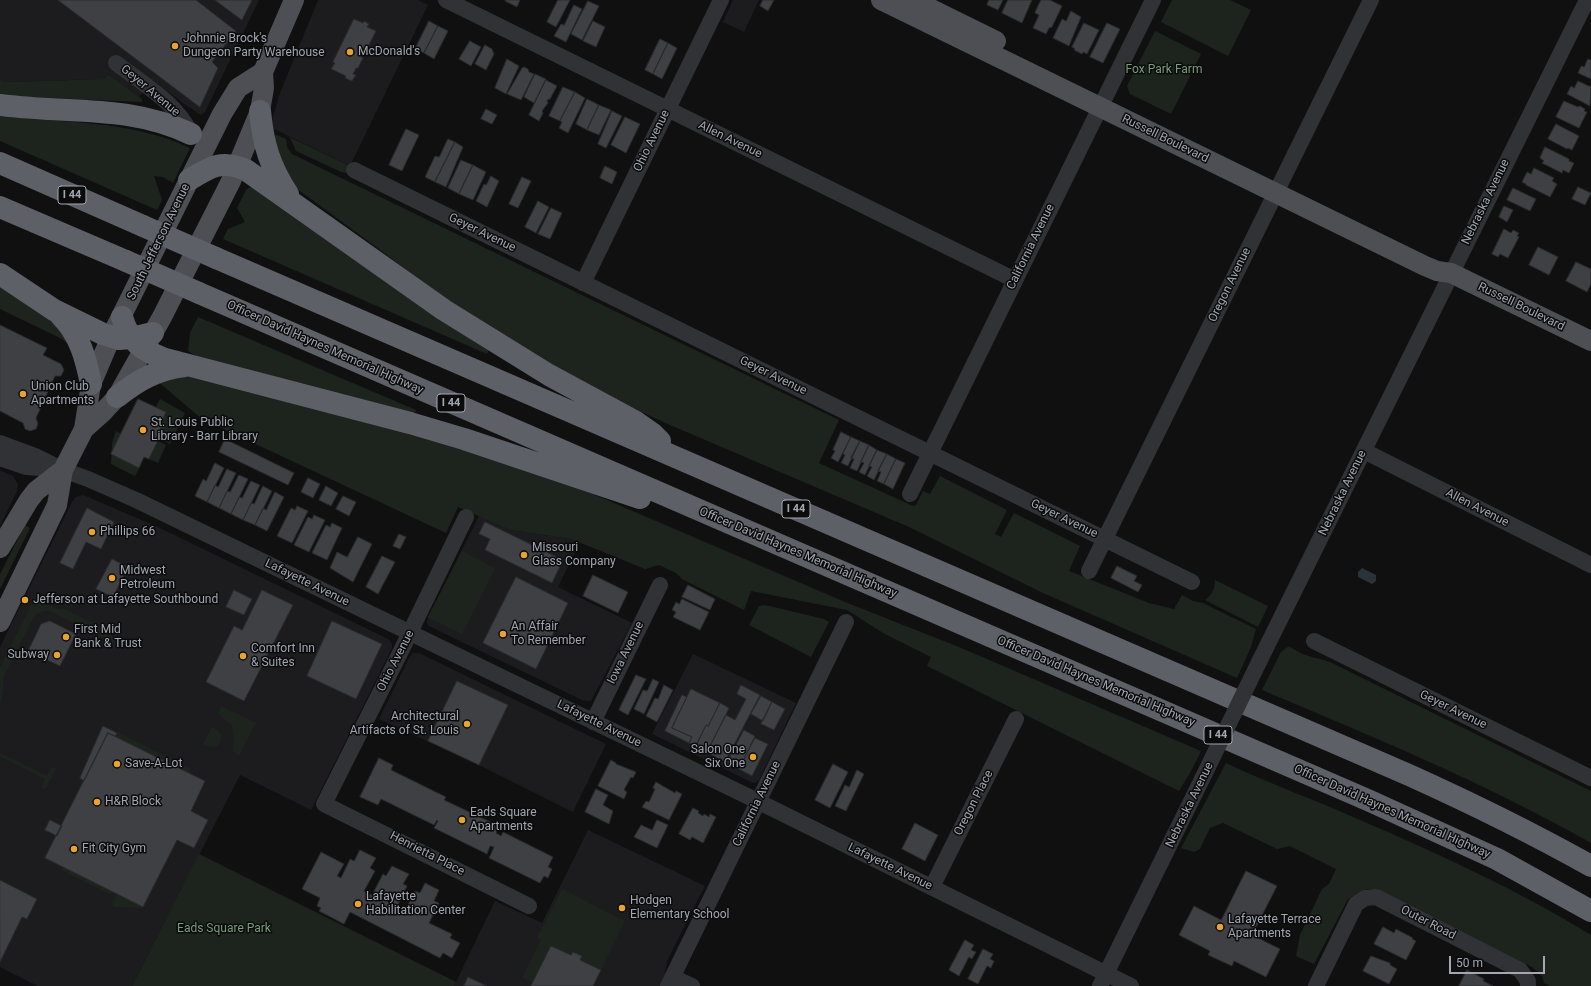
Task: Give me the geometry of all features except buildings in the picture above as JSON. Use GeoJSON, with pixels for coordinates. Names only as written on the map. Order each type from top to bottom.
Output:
{"type":"FeatureCollection","features":[{"type":"Feature","properties":{"kind":"highway"},"geometry":{"type":"LineString","coordinates":[[0,105],[108,111],[133,115],[154,119],[176,126],[200,138]]}},
{"type":"Feature","properties":{"kind":"highway"},"geometry":{"type":"LineString","coordinates":[[260,111],[269,160],[278,178],[294,203]]}},
{"type":"Feature","properties":{"kind":"highway","name":"I 44"},"geometry":{"type":"LineString","coordinates":[[0,163],[1416,778],[1474,804],[1591,866]]}},
{"type":"Feature","properties":{"kind":"highway"},"geometry":{"type":"LineString","coordinates":[[189,180],[210,168],[230,165],[256,175],[415,290],[491,340],[548,375],[636,422],[653,434],[675,456]]}},
{"type":"Feature","properties":{"kind":"highway","name":"Officer David Haynes Memorial Highway"},"geometry":{"type":"LineString","coordinates":[[0,207],[1435,830],[1497,859],[1591,911]]}},
{"type":"Feature","properties":{"kind":"highway"},"geometry":{"type":"LineString","coordinates":[[0,274],[54,310],[72,329],[80,342],[91,384]]}},
{"type":"Feature","properties":{"kind":"highway"},"geometry":{"type":"LineString","coordinates":[[54,310],[135,339],[160,357],[410,423],[464,439],[638,498],[703,512]]}},
{"type":"Feature","properties":{"kind":"highway"},"geometry":{"type":"LineString","coordinates":[[122,317],[135,339]]}},
{"type":"Feature","properties":{"kind":"highway"},"geometry":{"type":"LineString","coordinates":[[117,397],[140,380],[159,371],[190,366]]}},
{"type":"Feature","properties":{"kind":"main road"},"geometry":{"type":"LineString","coordinates":[[0,622],[57,505],[62,470],[84,429],[91,384],[135,339],[224,198],[230,165],[260,111],[264,88],[263,72],[294,0]]}},
{"type":"Feature","properties":{"kind":"main road","name":"Russell Boulevard"},"geometry":{"type":"LineString","coordinates":[[880,0],[1103,101],[1278,187],[1425,266],[1437,271],[1451,273],[1591,341]]}},
{"type":"Feature","properties":{"kind":"main road","name":"Russell Boulevard"},"geometry":{"type":"LineString","coordinates":[[913,0],[1103,101]]}},
{"type":"Feature","properties":{"kind":"main road","name":"South Jefferson Avenue"},"geometry":{"type":"LineString","coordinates":[[122,317],[189,180],[200,138],[222,114],[238,88],[263,72]]}},
{"type":"Feature","properties":{"kind":"main road","name":"Geyer Avenue"},"geometry":{"type":"LineString","coordinates":[[200,138],[219,151],[230,165]]}},
{"type":"Feature","properties":{"kind":"main road"},"geometry":{"type":"LineString","coordinates":[[84,429],[117,397],[135,339]]}},
{"type":"Feature","properties":{"kind":"main road"},"geometry":{"type":"LineString","coordinates":[[0,548],[36,491],[62,470]]}},
{"type":"Feature","properties":{"kind":"street","name":"Allen Avenue"},"geometry":{"type":"LineString","coordinates":[[446,0],[1015,280]]}},
{"type":"Feature","properties":{"kind":"street","name":"Ohio Avenue"},"geometry":{"type":"LineString","coordinates":[[583,283],[721,0]]}},
{"type":"Feature","properties":{"kind":"street","name":"California Avenue"},"geometry":{"type":"LineString","coordinates":[[910,494],[1153,0]]}},
{"type":"Feature","properties":{"kind":"street","name":"Oregon Avenue"},"geometry":{"type":"LineString","coordinates":[[1089,571],[1371,0]]}},
{"type":"Feature","properties":{"kind":"street","name":"Nebraska Avenue"},"geometry":{"type":"LineString","coordinates":[[1103,980],[1587,0]]}},
{"type":"Feature","properties":{"kind":"street","name":"Geyer Avenue"},"geometry":{"type":"LineString","coordinates":[[116,63],[177,111],[200,138]]}},
{"type":"Feature","properties":{"kind":"street","name":"Geyer Avenue"},"geometry":{"type":"LineString","coordinates":[[354,170],[1192,582]]}},
{"type":"Feature","properties":{"kind":"street","name":"Lafayette Avenue"},"geometry":{"type":"LineString","coordinates":[[0,443],[35,456],[62,470],[119,492],[932,887],[1103,980],[1131,986]]}},
{"type":"Feature","properties":{"kind":"street","name":"Allen Avenue"},"geometry":{"type":"LineString","coordinates":[[1364,451],[1591,565]]}},
{"type":"Feature","properties":{"kind":"street","name":"Lafayette Avenue"},"geometry":{"type":"LineString","coordinates":[[0,458],[26,467],[62,470]]}},
{"type":"Feature","properties":{"kind":"street","name":"Ohio Avenue"},"geometry":{"type":"LineString","coordinates":[[324,804],[410,633],[466,517]]}},
{"type":"Feature","properties":{"kind":"street","name":"Iowa Avenue"},"geometry":{"type":"LineString","coordinates":[[593,722],[660,585]]}},
{"type":"Feature","properties":{"kind":"street","name":"California Avenue"},"geometry":{"type":"LineString","coordinates":[[670,981],[846,622]]}},
{"type":"Feature","properties":{"kind":"street","name":"Geyer Avenue"},"geometry":{"type":"LineString","coordinates":[[1314,641],[1591,778]]}},
{"type":"Feature","properties":{"kind":"street","name":"Oregon Place"},"geometry":{"type":"LineString","coordinates":[[932,887],[1016,718]]}},
{"type":"Feature","properties":{"kind":"street","name":"Henrietta Place"},"geometry":{"type":"LineString","coordinates":[[324,804],[529,906]]}},
{"type":"Feature","properties":{"kind":"street","name":"Outer Road"},"geometry":{"type":"LineString","coordinates":[[1316,986],[1356,904],[1365,898],[1376,897],[1520,970],[1528,984]]}},
{"type":"Feature","properties":{"kind":"street"},"geometry":{"type":"LineString","coordinates":[[670,981],[692,986]]}},
{"type":"Feature","properties":{"kind":"shaded area"},"geometry":{"type":"Polygon","coordinates":[[[0,0],[259,0],[205,112],[201,115],[153,80],[139,97],[108,74],[104,79],[5,82],[0,80],[0,0]]]}},
{"type":"Feature","properties":{"kind":"shaded area"},"geometry":{"type":"Polygon","coordinates":[[[318,0],[418,0],[428,5],[350,166],[270,127],[280,93],[318,0]]]}},
{"type":"Feature","properties":{"kind":"shaded area"},"geometry":{"type":"Polygon","coordinates":[[[733,0],[759,0],[744,32],[723,22],[733,0]]]}},
{"type":"Feature","properties":{"kind":"shaded area"},"geometry":{"type":"Polygon","coordinates":[[[0,470],[13,476],[18,484],[17,491],[0,526],[0,470]]]}},
{"type":"Feature","properties":{"kind":"shaded area"},"geometry":{"type":"Polygon","coordinates":[[[83,495],[160,528],[388,639],[392,645],[392,648],[311,810],[240,775],[132,986],[38,986],[0,967],[0,647],[72,502],[76,497],[83,495]]]}},
{"type":"Feature","properties":{"kind":"shaded area"},"geometry":{"type":"Polygon","coordinates":[[[479,516],[510,530],[571,539],[580,542],[558,587],[632,623],[591,701],[582,700],[429,626],[427,623],[428,617],[479,516]]]}},
{"type":"Feature","properties":{"kind":"shaded area"},"geometry":{"type":"Polygon","coordinates":[[[1362,568],[1376,575],[1376,581],[1372,584],[1358,577],[1358,572],[1362,568]]]}},
{"type":"Feature","properties":{"kind":"shaded area"},"geometry":{"type":"Polygon","coordinates":[[[413,653],[419,653],[606,744],[573,812],[479,765],[379,719],[409,658],[413,653]]]}},
{"type":"Feature","properties":{"kind":"shaded area"},"geometry":{"type":"Polygon","coordinates":[[[693,654],[796,703],[757,782],[753,783],[652,734],[693,654]]]}},
{"type":"Feature","properties":{"kind":"shaded area","name":"Hodgen Elementary School"},"geometry":{"type":"Polygon","coordinates":[[[588,830],[705,886],[668,959],[661,986],[454,986],[495,901],[542,923],[588,830]]]}},
{"type":"Feature","properties":{"kind":"green space"},"geometry":{"type":"Polygon","coordinates":[[[1172,0],[1230,0],[1251,10],[1228,56],[1161,22],[1172,0]]]}},
{"type":"Feature","properties":{"kind":"green space","name":"Fox Park Farm"},"geometry":{"type":"Polygon","coordinates":[[[1155,31],[1201,54],[1171,114],[1130,94],[1127,86],[1155,31]]]}},
{"type":"Feature","properties":{"kind":"green space"},"geometry":{"type":"Polygon","coordinates":[[[108,74],[142,99],[142,102],[0,95],[0,80],[5,82],[104,79],[108,74]]]}},
{"type":"Feature","properties":{"kind":"green space"},"geometry":{"type":"Polygon","coordinates":[[[0,116],[121,127],[168,139],[190,148],[173,183],[163,177],[154,176],[162,200],[157,210],[0,141],[0,116]]]}},
{"type":"Feature","properties":{"kind":"green space"},"geometry":{"type":"Polygon","coordinates":[[[277,135],[286,139],[287,147],[292,154],[839,420],[819,463],[913,506],[916,505],[923,491],[930,494],[940,476],[1007,510],[995,534],[1001,537],[1014,513],[1080,546],[1069,571],[1149,603],[1174,609],[1182,595],[1193,601],[1203,603],[1256,629],[1251,647],[1237,678],[1043,593],[909,527],[670,425],[604,395],[564,373],[437,294],[296,188],[279,168],[274,136],[277,135]]]}},
{"type":"Feature","properties":{"kind":"green space"},"geometry":{"type":"Polygon","coordinates":[[[285,135],[350,166],[346,173],[341,172],[296,151],[290,138],[285,135]]]}},
{"type":"Feature","properties":{"kind":"green space"},"geometry":{"type":"Polygon","coordinates":[[[252,186],[490,348],[487,354],[223,239],[228,229],[245,222],[237,208],[246,190],[252,186]]]}},
{"type":"Feature","properties":{"kind":"green space"},"geometry":{"type":"Polygon","coordinates":[[[0,281],[49,314],[73,349],[62,339],[0,309],[0,281]]]}},
{"type":"Feature","properties":{"kind":"green space"},"geometry":{"type":"Polygon","coordinates":[[[198,317],[416,410],[413,418],[211,365],[188,351],[190,333],[198,317]]]}},
{"type":"Feature","properties":{"kind":"green space"},"geometry":{"type":"Polygon","coordinates":[[[181,372],[411,429],[544,473],[845,602],[959,647],[1201,751],[1179,791],[927,666],[931,657],[883,633],[847,610],[751,591],[744,610],[682,579],[676,573],[659,565],[645,569],[571,539],[510,530],[458,507],[446,533],[202,419],[157,381],[181,372]]]}},
{"type":"Feature","properties":{"kind":"green space"},"geometry":{"type":"Polygon","coordinates":[[[160,399],[185,413],[170,444],[159,438],[161,424],[166,412],[156,407],[160,399]]]}},
{"type":"Feature","properties":{"kind":"green space"},"geometry":{"type":"Polygon","coordinates":[[[116,431],[121,434],[139,468],[135,476],[111,464],[112,443],[116,431]]]}},
{"type":"Feature","properties":{"kind":"green space"},"geometry":{"type":"Polygon","coordinates":[[[157,440],[166,445],[158,463],[149,459],[157,440]]]}},
{"type":"Feature","properties":{"kind":"green space"},"geometry":{"type":"Polygon","coordinates":[[[25,525],[30,528],[0,589],[0,574],[25,525]]]}},
{"type":"Feature","properties":{"kind":"green space"},"geometry":{"type":"Polygon","coordinates":[[[462,551],[495,568],[462,634],[428,617],[462,551]]]}},
{"type":"Feature","properties":{"kind":"green space"},"geometry":{"type":"Polygon","coordinates":[[[1215,580],[1268,606],[1258,627],[1205,600],[1213,592],[1215,580]]]}},
{"type":"Feature","properties":{"kind":"green space"},"geometry":{"type":"Polygon","coordinates":[[[35,597],[57,609],[64,609],[109,631],[112,638],[115,640],[114,643],[50,611],[43,611],[39,613],[33,618],[3,678],[0,706],[0,668],[35,597]]]}},
{"type":"Feature","properties":{"kind":"green space"},"geometry":{"type":"Polygon","coordinates":[[[765,605],[824,619],[829,622],[811,657],[749,625],[759,606],[765,605]]]}},
{"type":"Feature","properties":{"kind":"green space"},"geometry":{"type":"Polygon","coordinates":[[[1289,646],[1304,654],[1330,662],[1591,791],[1591,843],[1511,800],[1387,743],[1262,690],[1281,652],[1289,646]]]}},
{"type":"Feature","properties":{"kind":"green space"},"geometry":{"type":"Polygon","coordinates":[[[221,706],[256,723],[239,756],[232,751],[234,739],[232,725],[218,714],[221,706]]]}},
{"type":"Feature","properties":{"kind":"green space"},"geometry":{"type":"Polygon","coordinates":[[[212,727],[220,733],[221,740],[217,746],[209,747],[203,744],[212,727]]]}},
{"type":"Feature","properties":{"kind":"green space"},"geometry":{"type":"Polygon","coordinates":[[[117,732],[191,769],[189,773],[115,736],[117,732]]]}},
{"type":"Feature","properties":{"kind":"green space"},"geometry":{"type":"Polygon","coordinates":[[[0,753],[47,776],[51,768],[54,767],[56,769],[46,788],[43,789],[42,787],[45,779],[0,756],[0,753]]]}},
{"type":"Feature","properties":{"kind":"green space"},"geometry":{"type":"Polygon","coordinates":[[[1226,763],[1449,859],[1507,888],[1591,935],[1591,986],[1550,986],[1544,983],[1542,976],[1532,967],[1379,891],[1368,889],[1359,892],[1348,899],[1314,964],[1296,956],[1300,935],[1322,889],[1329,884],[1336,869],[1290,846],[1277,849],[1223,823],[1210,828],[1200,849],[1194,852],[1181,848],[1226,763]]]}},
{"type":"Feature","properties":{"kind":"green space","name":"Eads Square Park"},"geometry":{"type":"Polygon","coordinates":[[[199,854],[456,982],[454,986],[132,986],[199,854]]]}},
{"type":"Feature","properties":{"kind":"green space"},"geometry":{"type":"Polygon","coordinates":[[[63,867],[112,892],[111,895],[61,870],[63,867]]]}},
{"type":"Feature","properties":{"kind":"green space"},"geometry":{"type":"Polygon","coordinates":[[[562,889],[625,921],[601,970],[580,960],[582,956],[573,952],[571,955],[551,946],[533,983],[522,978],[541,940],[537,938],[562,889]]]}},
{"type":"Feature","properties":{"kind":"green space"},"geometry":{"type":"Polygon","coordinates":[[[117,894],[143,907],[113,907],[112,903],[117,894]]]}},
{"type":"Feature","properties":{"kind":"place","name":"Johnnie Brock's Dungeon Party Warehouse"},"geometry":{"type":"Point","coordinates":[175,46]}},
{"type":"Feature","properties":{"kind":"place","name":"McDonald's"},"geometry":{"type":"Point","coordinates":[350,52]}},
{"type":"Feature","properties":{"kind":"place","name":"Union Club Apartments"},"geometry":{"type":"Point","coordinates":[23,394]}},
{"type":"Feature","properties":{"kind":"place","name":"St. Louis Public Library - Barr Library"},"geometry":{"type":"Point","coordinates":[143,430]}},
{"type":"Feature","properties":{"kind":"place","name":"Phillips 66"},"geometry":{"type":"Point","coordinates":[92,532]}},
{"type":"Feature","properties":{"kind":"place","name":"Missouri Glass Company"},"geometry":{"type":"Point","coordinates":[524,555]}},
{"type":"Feature","properties":{"kind":"place","name":"Midwest Petroleum"},"geometry":{"type":"Point","coordinates":[112,578]}},
{"type":"Feature","properties":{"kind":"place","name":"Jefferson at Lafayette Southbound"},"geometry":{"type":"Point","coordinates":[25,600]}},
{"type":"Feature","properties":{"kind":"place","name":"An Affair To Remember"},"geometry":{"type":"Point","coordinates":[503,634]}},
{"type":"Feature","properties":{"kind":"place","name":"First Mid Bank & Trust"},"geometry":{"type":"Point","coordinates":[66,637]}},
{"type":"Feature","properties":{"kind":"place","name":"Subway"},"geometry":{"type":"Point","coordinates":[57,655]}},
{"type":"Feature","properties":{"kind":"place","name":"Comfort Inn & Suites"},"geometry":{"type":"Point","coordinates":[243,656]}},
{"type":"Feature","properties":{"kind":"place","name":"Architectural Artifacts of St. Louis"},"geometry":{"type":"Point","coordinates":[467,724]}},
{"type":"Feature","properties":{"kind":"place","name":"Salon One Six One"},"geometry":{"type":"Point","coordinates":[753,757]}},
{"type":"Feature","properties":{"kind":"place","name":"Save-A-Lot"},"geometry":{"type":"Point","coordinates":[117,764]}},
{"type":"Feature","properties":{"kind":"place","name":"H&R Block"},"geometry":{"type":"Point","coordinates":[97,802]}},
{"type":"Feature","properties":{"kind":"place","name":"Eads Square Apartments"},"geometry":{"type":"Point","coordinates":[462,820]}},
{"type":"Feature","properties":{"kind":"place","name":"Fit City Gym"},"geometry":{"type":"Point","coordinates":[74,849]}},
{"type":"Feature","properties":{"kind":"place","name":"Lafayette Habilitation Center"},"geometry":{"type":"Point","coordinates":[358,904]}},
{"type":"Feature","properties":{"kind":"place","name":"Hodgen Elementary School"},"geometry":{"type":"Point","coordinates":[622,908]}},
{"type":"Feature","properties":{"kind":"place","name":"Lafayette Terrace Apartments"},"geometry":{"type":"Point","coordinates":[1220,927]}}]}
